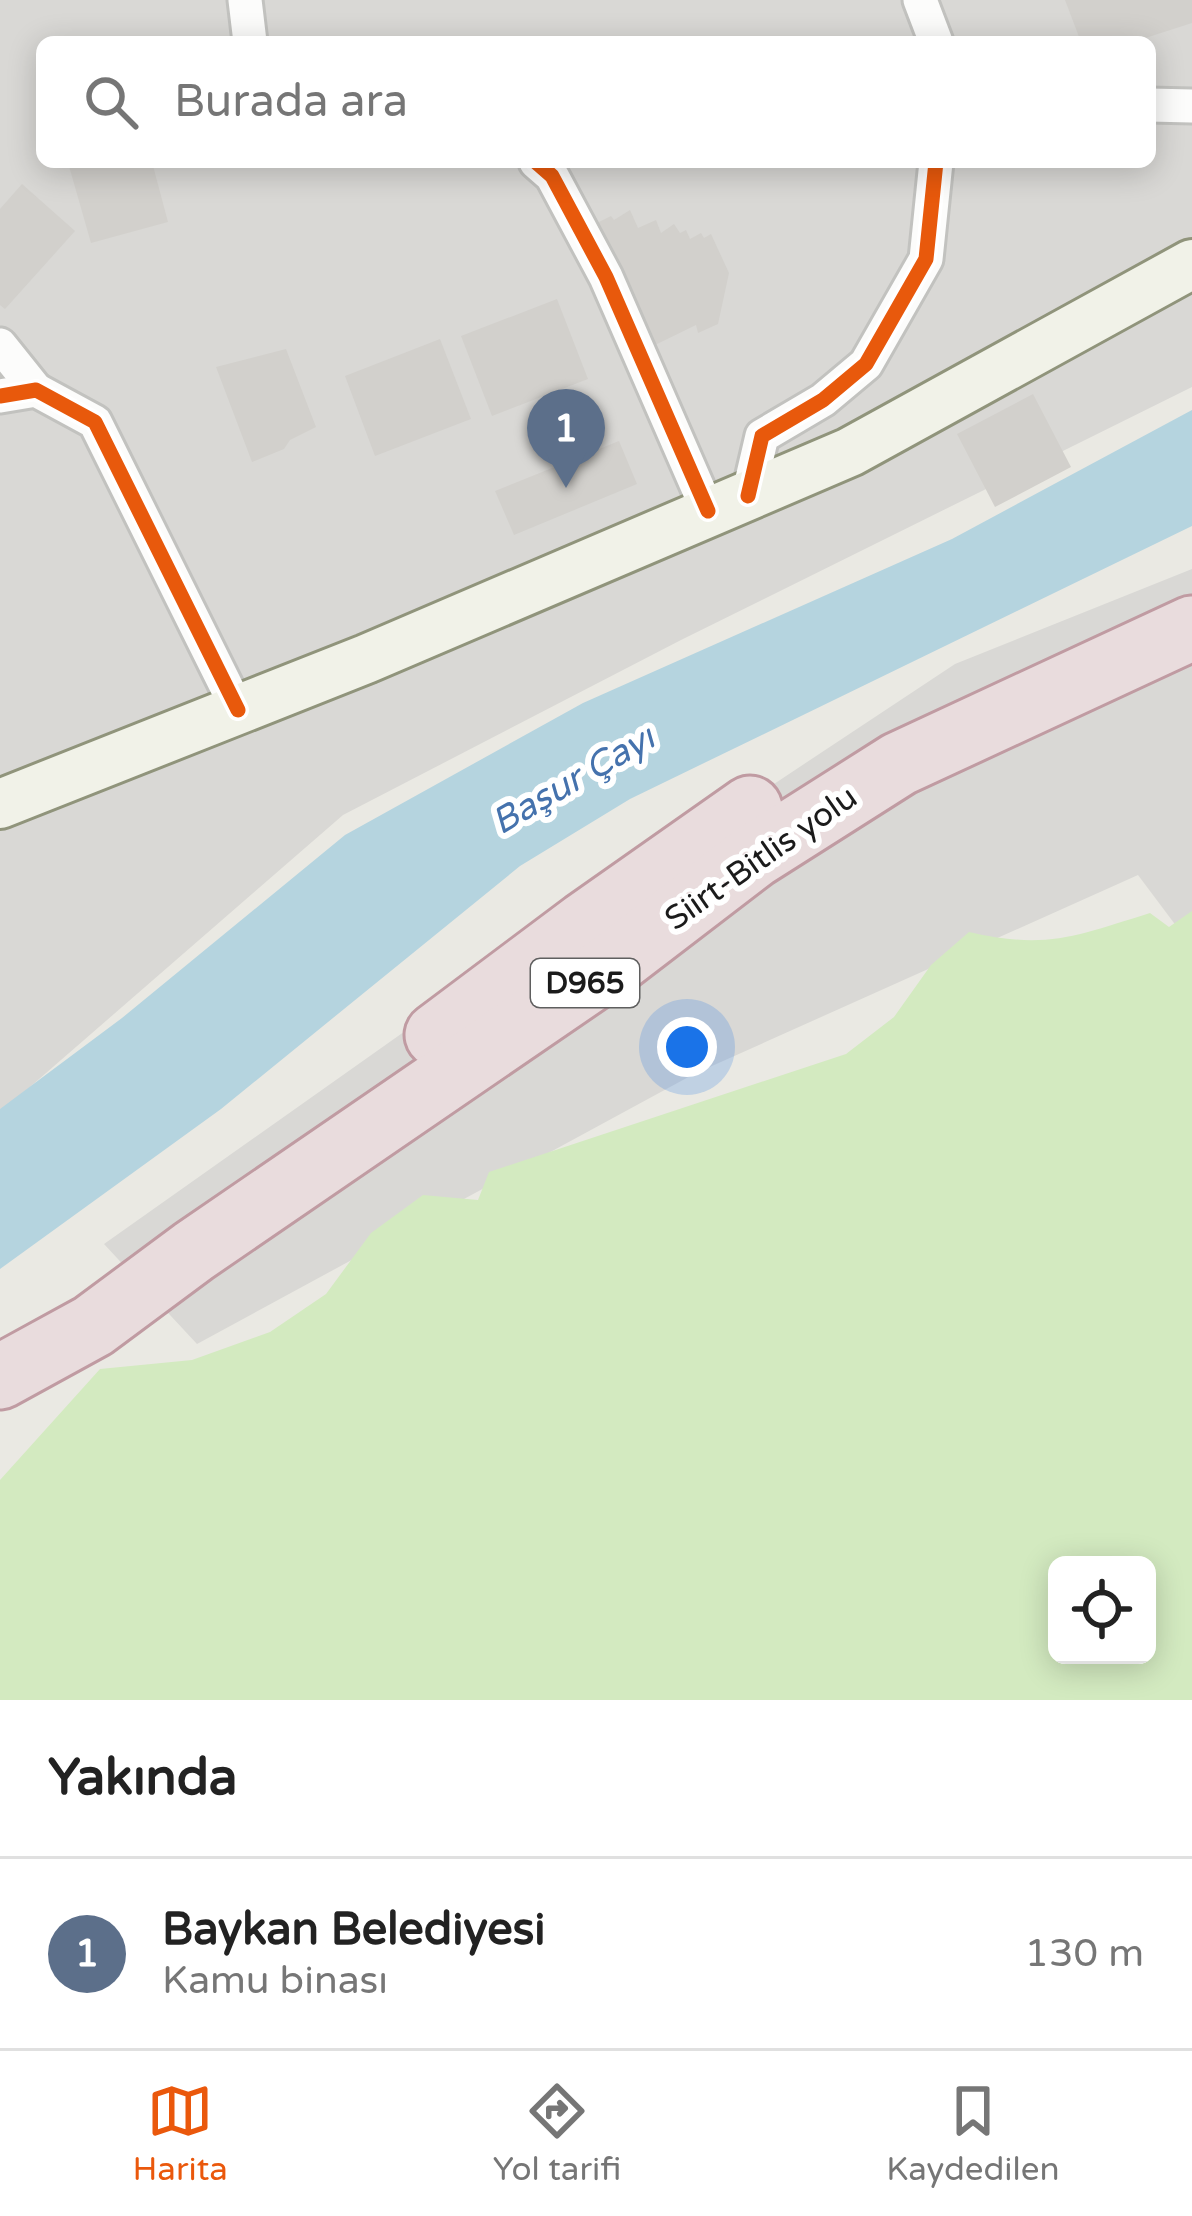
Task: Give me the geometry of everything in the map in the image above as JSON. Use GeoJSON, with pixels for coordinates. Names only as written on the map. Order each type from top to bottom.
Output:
{"type":"FeatureCollection","features":[{"type":"Feature","properties":{"kind":"highway","name":"Siirt-Bitlis yolu"},"geometry":{"type":"LineString","coordinates":[[0,1329],[180,1228],[585,924],[745,811],[912,722],[1047,658],[1192,603]]}},
{"type":"Feature","properties":{"kind":"highway","name":"Siirt-Bitlis yolu"},"geometry":{"type":"LineString","coordinates":[[0,1377],[93,1326],[194,1251],[613,964],[754,856],[881,776],[1059,687],[1192,628]]}},
{"type":"Feature","properties":{"kind":"main road"},"geometry":{"type":"LineString","coordinates":[[0,804],[366,659],[850,452],[1192,264]]}},
{"type":"Feature","properties":{"kind":"street"},"geometry":{"type":"LineString","coordinates":[[245,0],[249,36]]}},
{"type":"Feature","properties":{"kind":"street"},"geometry":{"type":"LineString","coordinates":[[920,0],[934,36]]}},
{"type":"Feature","properties":{"kind":"street"},"geometry":{"type":"LineString","coordinates":[[1156,105],[1192,106]]}},
{"type":"Feature","properties":{"kind":"street"},"geometry":{"type":"LineString","coordinates":[[543,168],[552,176],[728,504]]}},
{"type":"Feature","properties":{"kind":"street"},"geometry":{"type":"LineString","coordinates":[[728,504],[762,436],[823,400],[866,364],[926,259],[935,168]]}},
{"type":"Feature","properties":{"kind":"street"},"geometry":{"type":"LineString","coordinates":[[0,345],[36,390],[95,422],[238,710]]}},
{"type":"Feature","properties":{"kind":"street"},"geometry":{"type":"LineString","coordinates":[[0,395],[36,390]]}},
{"type":"Feature","properties":{"kind":"shaded area"},"geometry":{"type":"Polygon","coordinates":[[[0,0],[1192,0],[1192,387],[681,640],[343,815],[0,1113],[0,0]]]}},
{"type":"Feature","properties":{"kind":"shaded area"},"geometry":{"type":"Polygon","coordinates":[[[1192,569],[1192,947],[1138,875],[694,1074],[197,1344],[104,1244],[466,988],[955,664],[1192,569]]]}},
{"type":"Feature","properties":{"kind":"green space"},"geometry":{"type":"Polygon","coordinates":[[[1192,911],[1192,1700],[0,1700],[0,1480],[100,1369],[192,1360],[270,1332],[326,1294],[371,1233],[423,1195],[478,1200],[489,1172],[846,1054],[894,1017],[931,965],[969,932],[1020,940],[1061,938],[1150,913],[1169,927],[1192,911]]]}},
{"type":"Feature","properties":{"kind":"water","name":"Başur Çayı"},"geometry":{"type":"Polygon","coordinates":[[[1192,410],[1192,526],[630,799],[520,866],[221,1109],[0,1269],[0,1109],[122,1018],[345,835],[583,703],[952,539],[1192,410]]]}},
{"type":"Feature","properties":{"kind":"building"},"geometry":{"type":"Polygon","coordinates":[[[1065,0],[1192,0],[1192,23],[1152,36],[1079,36],[1065,0]]]}},
{"type":"Feature","properties":{"kind":"building"},"geometry":{"type":"Polygon","coordinates":[[[70,168],[154,168],[168,222],[91,243],[70,168]]]}},
{"type":"Feature","properties":{"kind":"building"},"geometry":{"type":"Polygon","coordinates":[[[22,184],[75,231],[5,309],[0,305],[0,209],[22,184]]]}},
{"type":"Feature","properties":{"kind":"building"},"geometry":{"type":"Polygon","coordinates":[[[630,210],[638,228],[656,220],[661,233],[674,224],[680,233],[686,230],[690,239],[711,234],[729,273],[718,324],[698,333],[696,325],[653,346],[595,224],[630,210]]]}},
{"type":"Feature","properties":{"kind":"building"},"geometry":{"type":"Polygon","coordinates":[[[557,299],[588,379],[492,416],[461,336],[557,299]]]}},
{"type":"Feature","properties":{"kind":"building"},"geometry":{"type":"Polygon","coordinates":[[[440,339],[471,419],[375,456],[345,376],[440,339]]]}},
{"type":"Feature","properties":{"kind":"building"},"geometry":{"type":"Polygon","coordinates":[[[286,349],[316,427],[290,440],[284,449],[252,462],[216,367],[286,349]]]}},
{"type":"Feature","properties":{"kind":"building"},"geometry":{"type":"Polygon","coordinates":[[[1033,394],[1071,467],[995,507],[957,434],[1033,394]]]}},
{"type":"Feature","properties":{"kind":"building"},"geometry":{"type":"Polygon","coordinates":[[[619,441],[637,484],[514,535],[495,491],[619,441]]]}},
{"type":"Feature","properties":{"kind":"cycle path"},"geometry":{"type":"LineString","coordinates":[[543,168],[552,176],[606,277],[708,511]]}},
{"type":"Feature","properties":{"kind":"cycle path"},"geometry":{"type":"LineString","coordinates":[[748,496],[762,436],[823,400],[866,364],[926,259],[935,168]]}},
{"type":"Feature","properties":{"kind":"cycle path"},"geometry":{"type":"LineString","coordinates":[[0,396],[36,390],[95,422],[238,710]]}},
{"type":"Feature","properties":{"kind":"place","name":"Baykan Belediyesi"},"geometry":{"type":"Point","coordinates":[566,488]}}]}
